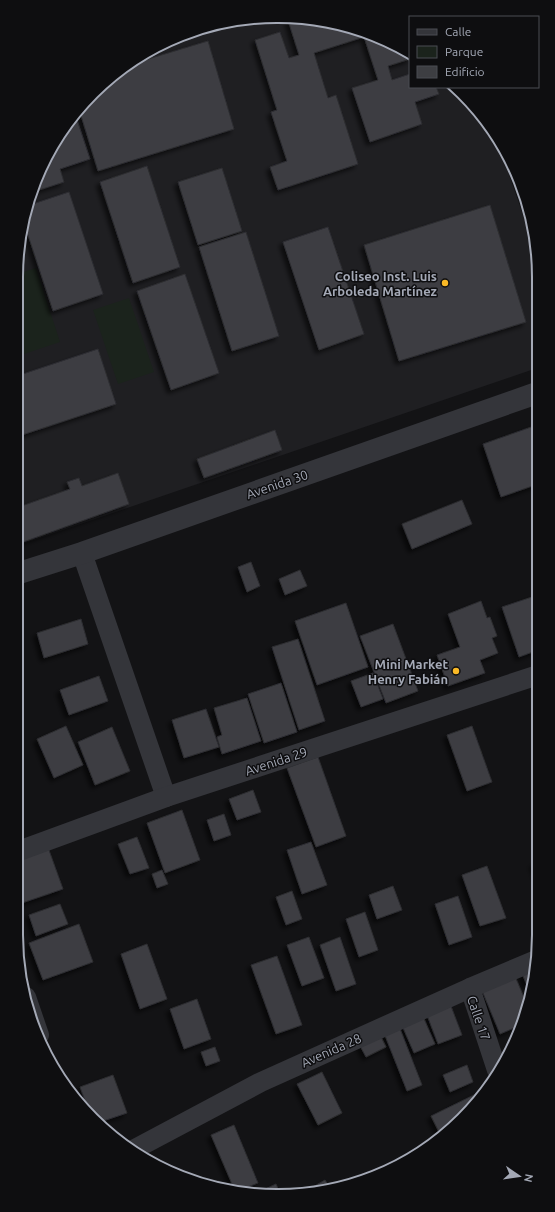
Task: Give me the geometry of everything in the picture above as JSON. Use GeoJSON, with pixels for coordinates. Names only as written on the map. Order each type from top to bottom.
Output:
{"type":"FeatureCollection","features":[{"type":"Feature","properties":{"kind":"street","name":"Avenida 30"},"geometry":{"type":"LineString","coordinates":[[23,572],[82,553],[532,395]]}},
{"type":"Feature","properties":{"kind":"street"},"geometry":{"type":"LineString","coordinates":[[82,553],[166,797]]}},
{"type":"Feature","properties":{"kind":"street","name":"Avenida 29"},"geometry":{"type":"LineString","coordinates":[[23,849],[166,797],[532,677]]}},
{"type":"Feature","properties":{"kind":"street","name":"Avenida 28"},"geometry":{"type":"LineString","coordinates":[[138,1147],[261,1082],[530,963]]}},
{"type":"Feature","properties":{"kind":"street","name":"Calle 17"},"geometry":{"type":"LineString","coordinates":[[470,988],[496,1066]]}},
{"type":"Feature","properties":{"kind":"shaded area"},"geometry":{"type":"Polygon","coordinates":[[[278,23],[311,25],[343,32],[375,42],[409,60],[409,88],[447,88],[469,110],[498,150],[505,163],[525,222],[530,244],[532,278],[532,370],[23,544],[23,278],[25,244],[28,228],[42,180],[66,136],[86,110],[110,86],[150,57],[180,42],[212,32],[244,25],[278,23]]]}},
{"type":"Feature","properties":{"kind":"green space"},"geometry":{"type":"Polygon","coordinates":[[[36,268],[60,342],[24,354],[23,351],[23,272],[36,268]]]}},
{"type":"Feature","properties":{"kind":"green space"},"geometry":{"type":"Polygon","coordinates":[[[129,298],[154,372],[118,384],[93,310],[129,298]]]}},
{"type":"Feature","properties":{"kind":"building"},"geometry":{"type":"Polygon","coordinates":[[[289,24],[327,28],[362,38],[314,53],[328,98],[336,95],[358,164],[278,190],[270,167],[287,161],[271,112],[277,110],[255,40],[280,32],[289,58],[299,55],[289,24]]]}},
{"type":"Feature","properties":{"kind":"building"},"geometry":{"type":"Polygon","coordinates":[[[365,39],[390,49],[409,59],[388,66],[392,80],[409,74],[409,88],[436,88],[439,94],[415,102],[422,124],[370,142],[352,88],[378,80],[365,39]]]}},
{"type":"Feature","properties":{"kind":"building"},"geometry":{"type":"Polygon","coordinates":[[[208,41],[234,129],[98,171],[81,116],[110,86],[146,60],[208,41]]]}},
{"type":"Feature","properties":{"kind":"building"},"geometry":{"type":"Polygon","coordinates":[[[77,121],[90,159],[60,169],[64,182],[39,190],[42,180],[57,150],[77,121]]]}},
{"type":"Feature","properties":{"kind":"building"},"geometry":{"type":"Polygon","coordinates":[[[147,166],[180,267],[133,283],[100,182],[147,166]]]}},
{"type":"Feature","properties":{"kind":"building"},"geometry":{"type":"Polygon","coordinates":[[[222,168],[242,231],[198,245],[178,182],[222,168]]]}},
{"type":"Feature","properties":{"kind":"building"},"geometry":{"type":"Polygon","coordinates":[[[69,192],[103,294],[53,311],[27,233],[35,203],[69,192]]]}},
{"type":"Feature","properties":{"kind":"building","name":"Coliseo Inst. Luis Arboleda Martínez"},"geometry":{"type":"Polygon","coordinates":[[[490,205],[526,322],[399,361],[364,245],[490,205]]]}},
{"type":"Feature","properties":{"kind":"building"},"geometry":{"type":"Polygon","coordinates":[[[328,227],[364,334],[319,350],[283,242],[328,227]]]}},
{"type":"Feature","properties":{"kind":"building"},"geometry":{"type":"Polygon","coordinates":[[[246,232],[279,336],[232,351],[199,247],[246,232]]]}},
{"type":"Feature","properties":{"kind":"building"},"geometry":{"type":"Polygon","coordinates":[[[185,274],[219,373],[171,390],[137,291],[185,274]]]}},
{"type":"Feature","properties":{"kind":"building"},"geometry":{"type":"Polygon","coordinates":[[[98,349],[116,404],[23,435],[23,374],[98,349]]]}},
{"type":"Feature","properties":{"kind":"building"},"geometry":{"type":"Polygon","coordinates":[[[532,427],[532,486],[501,497],[483,444],[532,427]]]}},
{"type":"Feature","properties":{"kind":"building"},"geometry":{"type":"Polygon","coordinates":[[[275,430],[282,450],[204,478],[197,459],[275,430]]]}},
{"type":"Feature","properties":{"kind":"building"},"geometry":{"type":"Polygon","coordinates":[[[118,473],[129,504],[23,542],[23,506],[70,489],[67,482],[79,478],[82,486],[118,473]]]}},
{"type":"Feature","properties":{"kind":"building"},"geometry":{"type":"Polygon","coordinates":[[[462,500],[472,524],[412,549],[402,524],[462,500]]]}},
{"type":"Feature","properties":{"kind":"building"},"geometry":{"type":"Polygon","coordinates":[[[251,562],[260,586],[247,592],[238,567],[251,562]]]}},
{"type":"Feature","properties":{"kind":"building"},"geometry":{"type":"Polygon","coordinates":[[[300,570],[307,586],[285,595],[279,579],[300,570]]]}},
{"type":"Feature","properties":{"kind":"building"},"geometry":{"type":"Polygon","coordinates":[[[532,597],[532,652],[519,657],[502,607],[532,597]]]}},
{"type":"Feature","properties":{"kind":"building"},"geometry":{"type":"Polygon","coordinates":[[[481,601],[487,618],[490,617],[497,636],[492,638],[498,653],[480,660],[485,673],[448,686],[437,655],[460,647],[448,614],[481,601]]]}},
{"type":"Feature","properties":{"kind":"building"},"geometry":{"type":"Polygon","coordinates":[[[346,603],[368,667],[317,685],[295,621],[346,603]]]}},
{"type":"Feature","properties":{"kind":"building"},"geometry":{"type":"Polygon","coordinates":[[[81,619],[88,644],[44,658],[37,633],[81,619]]]}},
{"type":"Feature","properties":{"kind":"building"},"geometry":{"type":"Polygon","coordinates":[[[393,624],[418,691],[386,703],[360,636],[393,624]]]}},
{"type":"Feature","properties":{"kind":"building"},"geometry":{"type":"Polygon","coordinates":[[[298,639],[325,721],[299,730],[272,647],[298,639]]]}},
{"type":"Feature","properties":{"kind":"building"},"geometry":{"type":"Polygon","coordinates":[[[373,673],[383,699],[361,707],[351,681],[373,673]]]}},
{"type":"Feature","properties":{"kind":"building"},"geometry":{"type":"Polygon","coordinates":[[[99,676],[108,701],[69,715],[60,690],[99,676]]]}},
{"type":"Feature","properties":{"kind":"building"},"geometry":{"type":"Polygon","coordinates":[[[281,683],[297,732],[264,743],[248,694],[281,683]]]}},
{"type":"Feature","properties":{"kind":"building"},"geometry":{"type":"Polygon","coordinates":[[[247,698],[261,741],[222,754],[217,737],[222,735],[214,708],[247,698]]]}},
{"type":"Feature","properties":{"kind":"building"},"geometry":{"type":"Polygon","coordinates":[[[206,709],[219,747],[184,758],[172,720],[206,709]]]}},
{"type":"Feature","properties":{"kind":"building"},"geometry":{"type":"Polygon","coordinates":[[[66,726],[83,765],[54,778],[37,739],[66,726]]]}},
{"type":"Feature","properties":{"kind":"building"},"geometry":{"type":"Polygon","coordinates":[[[472,726],[492,782],[467,791],[447,735],[472,726]]]}},
{"type":"Feature","properties":{"kind":"building"},"geometry":{"type":"Polygon","coordinates":[[[112,727],[130,771],[95,785],[78,742],[112,727]]]}},
{"type":"Feature","properties":{"kind":"building"},"geometry":{"type":"Polygon","coordinates":[[[318,757],[346,836],[316,847],[287,768],[318,757]]]}},
{"type":"Feature","properties":{"kind":"building"},"geometry":{"type":"Polygon","coordinates":[[[253,790],[261,812],[237,820],[229,799],[253,790]]]}},
{"type":"Feature","properties":{"kind":"building"},"geometry":{"type":"Polygon","coordinates":[[[182,810],[200,860],[165,873],[147,823],[182,810]]]}},
{"type":"Feature","properties":{"kind":"building"},"geometry":{"type":"Polygon","coordinates":[[[224,814],[231,835],[214,841],[207,820],[224,814]]]}},
{"type":"Feature","properties":{"kind":"building"},"geometry":{"type":"Polygon","coordinates":[[[137,837],[149,868],[130,874],[118,844],[137,837]]]}},
{"type":"Feature","properties":{"kind":"building"},"geometry":{"type":"Polygon","coordinates":[[[46,842],[63,889],[23,903],[23,850],[46,842]]]}},
{"type":"Feature","properties":{"kind":"building"},"geometry":{"type":"Polygon","coordinates":[[[311,842],[327,885],[302,894],[287,850],[311,842]]]}},
{"type":"Feature","properties":{"kind":"building"},"geometry":{"type":"Polygon","coordinates":[[[487,866],[506,918],[480,926],[462,875],[487,866]]]}},
{"type":"Feature","properties":{"kind":"building"},"geometry":{"type":"Polygon","coordinates":[[[162,870],[168,884],[157,888],[152,874],[162,870]]]}},
{"type":"Feature","properties":{"kind":"building"},"geometry":{"type":"Polygon","coordinates":[[[393,886],[402,910],[377,919],[369,895],[393,886]]]}},
{"type":"Feature","properties":{"kind":"building"},"geometry":{"type":"Polygon","coordinates":[[[292,891],[302,919],[286,925],[276,897],[292,891]]]}},
{"type":"Feature","properties":{"kind":"building"},"geometry":{"type":"Polygon","coordinates":[[[458,896],[472,937],[449,945],[435,904],[458,896]]]}},
{"type":"Feature","properties":{"kind":"building"},"geometry":{"type":"Polygon","coordinates":[[[60,904],[68,924],[36,936],[29,915],[60,904]]]}},
{"type":"Feature","properties":{"kind":"building"},"geometry":{"type":"Polygon","coordinates":[[[365,912],[378,950],[359,957],[346,919],[365,912]]]}},
{"type":"Feature","properties":{"kind":"building"},"geometry":{"type":"Polygon","coordinates":[[[79,924],[93,962],[43,980],[29,943],[79,924]]]}},
{"type":"Feature","properties":{"kind":"building"},"geometry":{"type":"Polygon","coordinates":[[[309,937],[324,978],[302,986],[287,945],[309,937]]]}},
{"type":"Feature","properties":{"kind":"building"},"geometry":{"type":"Polygon","coordinates":[[[340,937],[356,984],[336,991],[320,945],[340,937]]]}},
{"type":"Feature","properties":{"kind":"building"},"geometry":{"type":"Polygon","coordinates":[[[147,944],[167,999],[140,1009],[121,954],[147,944]]]}},
{"type":"Feature","properties":{"kind":"building"},"geometry":{"type":"Polygon","coordinates":[[[277,956],[302,1025],[276,1034],[251,965],[277,956]]]}},
{"type":"Feature","properties":{"kind":"building"},"geometry":{"type":"Polygon","coordinates":[[[511,967],[524,997],[514,1028],[500,1034],[478,981],[511,967]]]}},
{"type":"Feature","properties":{"kind":"building"},"geometry":{"type":"Polygon","coordinates":[[[530,967],[527,985],[521,971],[530,967]]]}},
{"type":"Feature","properties":{"kind":"building"},"geometry":{"type":"Polygon","coordinates":[[[446,993],[462,1035],[438,1044],[422,1002],[446,993]]]}},
{"type":"Feature","properties":{"kind":"building"},"geometry":{"type":"Polygon","coordinates":[[[197,999],[211,1039],[184,1049],[170,1009],[197,999]]]}},
{"type":"Feature","properties":{"kind":"building"},"geometry":{"type":"Polygon","coordinates":[[[418,1005],[435,1044],[414,1053],[397,1014],[418,1005]]]}},
{"type":"Feature","properties":{"kind":"building"},"geometry":{"type":"Polygon","coordinates":[[[395,1016],[422,1085],[407,1091],[380,1023],[395,1016]]]}},
{"type":"Feature","properties":{"kind":"building"},"geometry":{"type":"Polygon","coordinates":[[[379,1033],[386,1047],[366,1057],[358,1042],[379,1033]]]}},
{"type":"Feature","properties":{"kind":"building"},"geometry":{"type":"Polygon","coordinates":[[[215,1047],[220,1061],[206,1066],[201,1052],[215,1047]]]}},
{"type":"Feature","properties":{"kind":"building"},"geometry":{"type":"Polygon","coordinates":[[[467,1065],[473,1082],[450,1092],[443,1075],[467,1065]]]}},
{"type":"Feature","properties":{"kind":"building"},"geometry":{"type":"Polygon","coordinates":[[[322,1072],[342,1113],[318,1125],[297,1084],[322,1072]]]}},
{"type":"Feature","properties":{"kind":"building"},"geometry":{"type":"Polygon","coordinates":[[[113,1075],[127,1113],[104,1120],[85,1101],[80,1087],[113,1075]]]}},
{"type":"Feature","properties":{"kind":"building"},"geometry":{"type":"Polygon","coordinates":[[[475,1095],[438,1131],[431,1116],[475,1095]]]}},
{"type":"Feature","properties":{"kind":"building"},"geometry":{"type":"Polygon","coordinates":[[[234,1125],[258,1183],[247,1187],[232,1185],[211,1135],[234,1125]]]}},
{"type":"Feature","properties":{"kind":"building"},"geometry":{"type":"Polygon","coordinates":[[[325,1180],[327,1184],[327,1184],[314,1186],[325,1180]]]}},
{"type":"Feature","properties":{"kind":"building"},"geometry":{"type":"Polygon","coordinates":[[[276,1184],[278,1189],[278,1189],[267,1188],[276,1184]]]}},
{"type":"Feature","properties":{"kind":"place","name":"Coliseo Inst. Luis Arboleda Martínez"},"geometry":{"type":"Point","coordinates":[445,283]}},
{"type":"Feature","properties":{"kind":"place","name":"Mini Market Henry Fabián"},"geometry":{"type":"Point","coordinates":[456,671]}}]}
